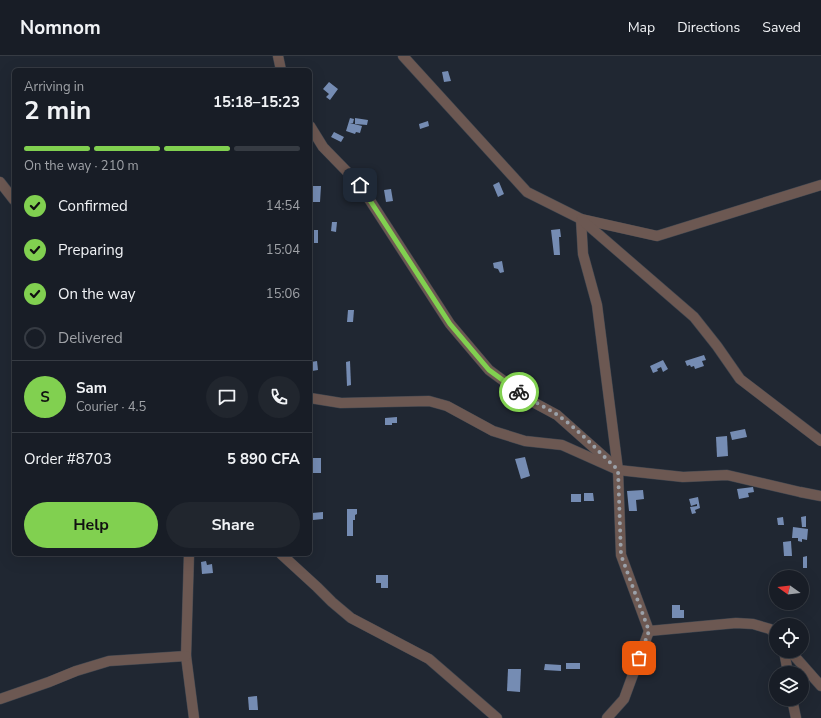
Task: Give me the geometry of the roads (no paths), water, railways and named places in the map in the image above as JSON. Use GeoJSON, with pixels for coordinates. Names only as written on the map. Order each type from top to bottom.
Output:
{"type":"FeatureCollection","features":[{"type":"Feature","properties":{"kind":"street"},"geometry":{"type":"LineString","coordinates":[[278,56],[281,68]]}},
{"type":"Feature","properties":{"kind":"street"},"geometry":{"type":"LineString","coordinates":[[403,56],[527,192],[581,219],[657,236],[821,185]]}},
{"type":"Feature","properties":{"kind":"street"},"geometry":{"type":"LineString","coordinates":[[312,129],[323,147],[360,185],[450,324],[489,370],[531,401],[557,415],[578,432],[618,470]]}},
{"type":"Feature","properties":{"kind":"street"},"geometry":{"type":"LineString","coordinates":[[0,182],[12,197]]}},
{"type":"Feature","properties":{"kind":"street"},"geometry":{"type":"LineString","coordinates":[[581,219],[694,317],[740,379],[821,441]]}},
{"type":"Feature","properties":{"kind":"street"},"geometry":{"type":"LineString","coordinates":[[581,219],[583,254],[597,305],[618,470],[621,555],[649,631],[624,699],[607,718]]}},
{"type":"Feature","properties":{"kind":"street"},"geometry":{"type":"LineString","coordinates":[[312,398],[341,403],[429,400],[447,406],[493,431],[525,441],[562,445],[618,470],[683,477],[727,475],[821,496]]}},
{"type":"Feature","properties":{"kind":"street"},"geometry":{"type":"LineString","coordinates":[[189,556],[186,656],[194,718]]}},
{"type":"Feature","properties":{"kind":"street"},"geometry":{"type":"LineString","coordinates":[[283,556],[351,618],[429,659],[497,718]]}},
{"type":"Feature","properties":{"kind":"street"},"geometry":{"type":"LineString","coordinates":[[649,631],[736,623],[753,624],[769,629]]}},
{"type":"Feature","properties":{"kind":"street"},"geometry":{"type":"LineString","coordinates":[[0,699],[76,671],[109,661],[186,656]]}},
{"type":"Feature","properties":{"kind":"street"},"geometry":{"type":"LineString","coordinates":[[796,658],[821,686]]}},
{"type":"Feature","properties":{"kind":"street"},"geometry":{"type":"LineString","coordinates":[[793,706],[796,718]]}}]}
